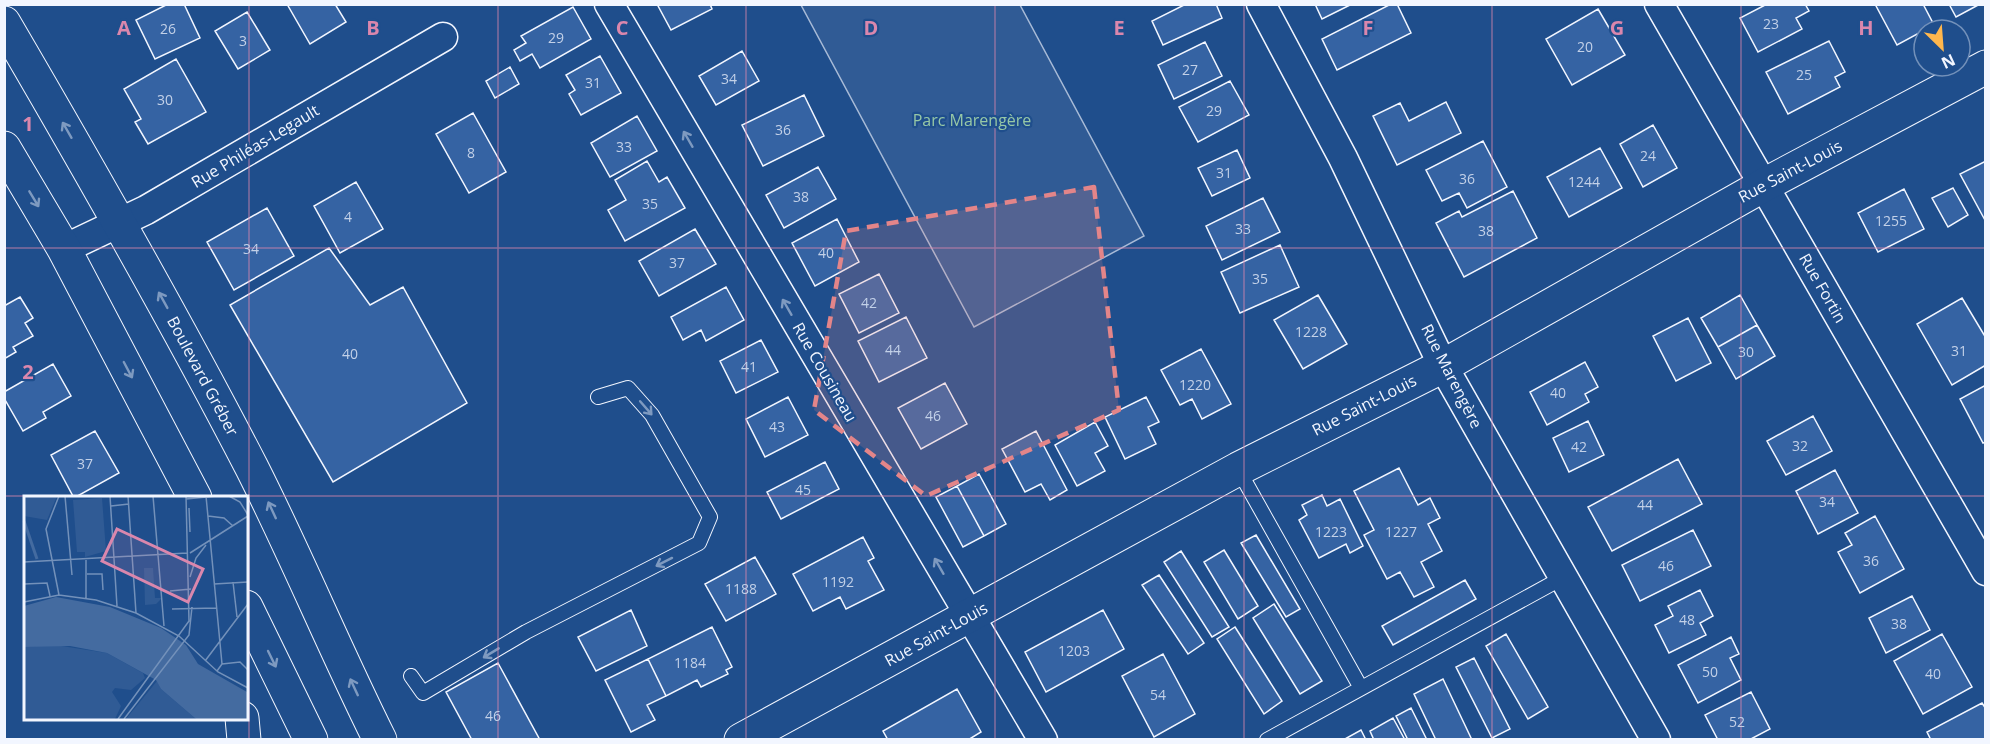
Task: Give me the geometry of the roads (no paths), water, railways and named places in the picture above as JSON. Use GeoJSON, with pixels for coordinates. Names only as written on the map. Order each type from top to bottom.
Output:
{"type":"FeatureCollection","features":[{"type":"Feature","properties":{"kind":"main road","name":"Boulevard Gréber"},"geometry":{"type":"LineString","coordinates":[[4,23],[120,223],[253,471],[380,740]]}},
{"type":"Feature","properties":{"kind":"main road","name":"Rue Saint-Louis"},"geometry":{"type":"LineString","coordinates":[[741,740],[1238,469],[1443,366],[1764,185],[1986,67]]}},
{"type":"Feature","properties":{"kind":"main road"},"geometry":{"type":"LineString","coordinates":[[4,148],[64,249],[192,493]]}},
{"type":"Feature","properties":{"kind":"main road"},"geometry":{"type":"LineString","coordinates":[[248,611],[311,740]]}},
{"type":"Feature","properties":{"kind":"main road"},"geometry":{"type":"LineString","coordinates":[[242,720],[244,740]]}},
{"type":"Feature","properties":{"kind":"street","name":"Rue Cousineau"},"geometry":{"type":"LineString","coordinates":[[609,4],[1043,740]]}},
{"type":"Feature","properties":{"kind":"street","name":"Rue Marengère"},"geometry":{"type":"LineString","coordinates":[[1261,4],[1343,158],[1443,366],[1656,740]]}},
{"type":"Feature","properties":{"kind":"street","name":"Rue Fortin"},"geometry":{"type":"LineString","coordinates":[[1659,4],[1985,569]]}},
{"type":"Feature","properties":{"kind":"street","name":"Rue Philéas-Legault"},"geometry":{"type":"LineString","coordinates":[[64,249],[147,210],[443,37]]}},
{"type":"Feature","properties":{"kind":"lane"},"geometry":{"type":"LineString","coordinates":[[411,676],[423,693],[526,632],[699,543],[710,517],[652,415],[628,388],[598,397]]}},
{"type":"Feature","properties":{"kind":"lane"},"geometry":{"type":"LineString","coordinates":[[1238,469],[1361,688]]}},
{"type":"Feature","properties":{"kind":"lane"},"geometry":{"type":"LineString","coordinates":[[1267,740],[1564,577]]}},
{"type":"Feature","properties":{"kind":"park label","name":"Parc Marengère"},"geometry":{"type":"Point","coordinates":[972,120]}}]}
